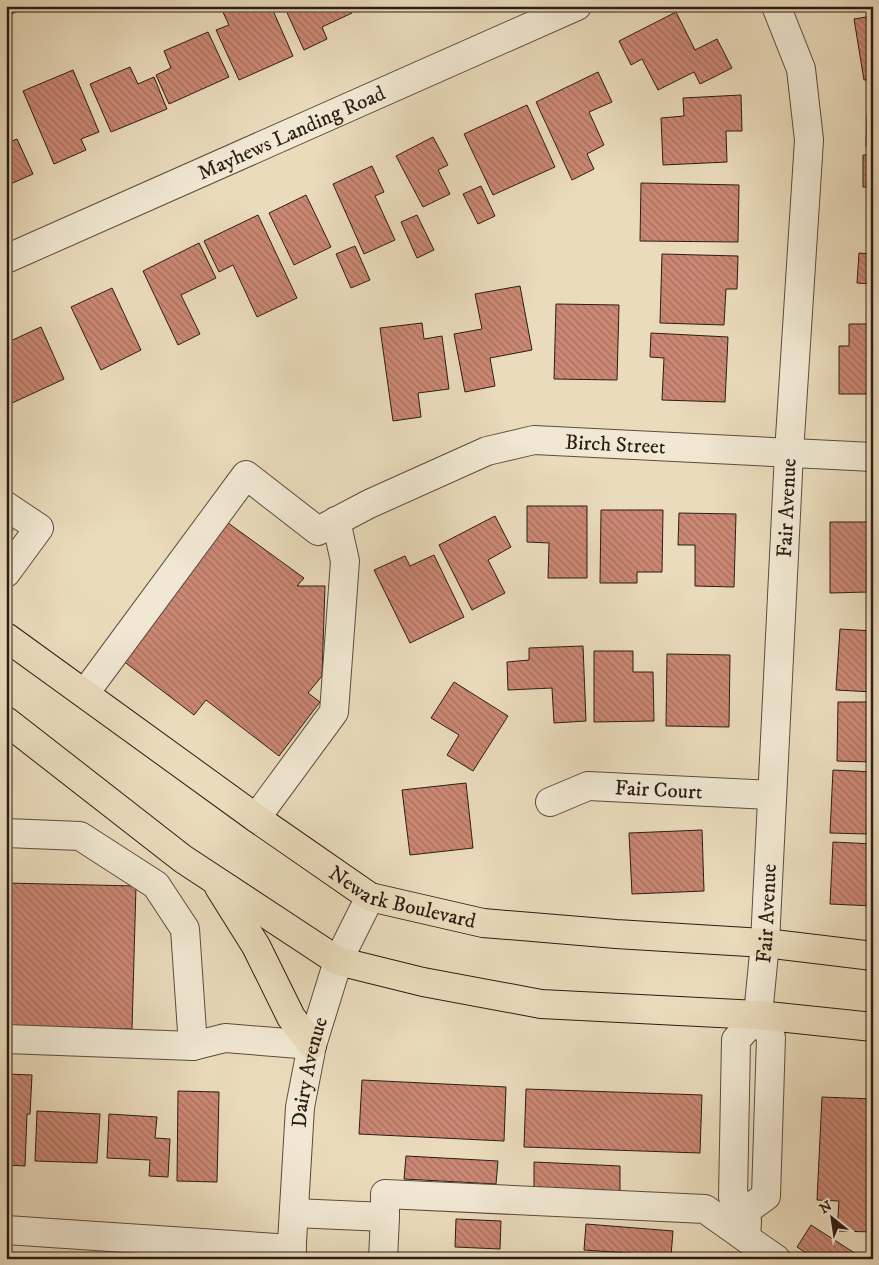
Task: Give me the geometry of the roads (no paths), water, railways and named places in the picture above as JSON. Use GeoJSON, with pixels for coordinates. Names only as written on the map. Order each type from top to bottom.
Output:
{"type":"FeatureCollection","features":[{"type":"Feature","properties":{"kind":"main road","name":"Newark Boulevard"},"geometry":{"type":"LineString","coordinates":[[6,637],[256,818],[370,897],[483,923],[616,934],[765,943],[873,956]]}},
{"type":"Feature","properties":{"kind":"main road"},"geometry":{"type":"LineString","coordinates":[[6,721],[183,859],[338,961],[423,982],[541,1004],[758,1015],[873,1027]]}},
{"type":"Feature","properties":{"kind":"main road"},"geometry":{"type":"LineString","coordinates":[[214,880],[256,946],[291,1017],[312,1045]]}},
{"type":"Feature","properties":{"kind":"street","name":"Mayhews Landing Road"},"geometry":{"type":"LineString","coordinates":[[6,259],[577,6]]}},
{"type":"Feature","properties":{"kind":"street","name":"Fair Avenue"},"geometry":{"type":"LineString","coordinates":[[758,1015],[765,943],[789,453],[809,140],[801,69],[776,6]]}},
{"type":"Feature","properties":{"kind":"street","name":"Birch Street"},"geometry":{"type":"LineString","coordinates":[[85,693],[246,475],[318,531],[369,504],[487,451],[534,440],[873,457]]}},
{"type":"Feature","properties":{"kind":"street"},"geometry":{"type":"LineString","coordinates":[[6,506],[39,528],[6,573]]}},
{"type":"Feature","properties":{"kind":"street"},"geometry":{"type":"LineString","coordinates":[[256,818],[334,712],[345,560],[336,521]]}},
{"type":"Feature","properties":{"kind":"street","name":"Fair Court"},"geometry":{"type":"LineString","coordinates":[[550,802],[588,786],[772,795]]}},
{"type":"Feature","properties":{"kind":"street"},"geometry":{"type":"LineString","coordinates":[[15,833],[80,836],[156,885],[185,929],[193,1046]]}},
{"type":"Feature","properties":{"kind":"street","name":"Dairy Avenue"},"geometry":{"type":"LineString","coordinates":[[292,1254],[300,1107],[312,1045],[338,961],[370,897]]}},
{"type":"Feature","properties":{"kind":"street"},"geometry":{"type":"LineString","coordinates":[[746,1238],[747,1210],[733,1197],[736,1040],[758,1015]]}},
{"type":"Feature","properties":{"kind":"street"},"geometry":{"type":"LineString","coordinates":[[6,1040],[193,1046],[225,1038],[312,1045]]}},
{"type":"Feature","properties":{"kind":"street"},"geometry":{"type":"LineString","coordinates":[[382,1259],[385,1194],[705,1209],[776,1259]]}},
{"type":"Feature","properties":{"kind":"street"},"geometry":{"type":"LineString","coordinates":[[294,1213],[385,1217]]}},
{"type":"Feature","properties":{"kind":"street"},"geometry":{"type":"LineString","coordinates":[[6,1230],[292,1254]]}}]}
